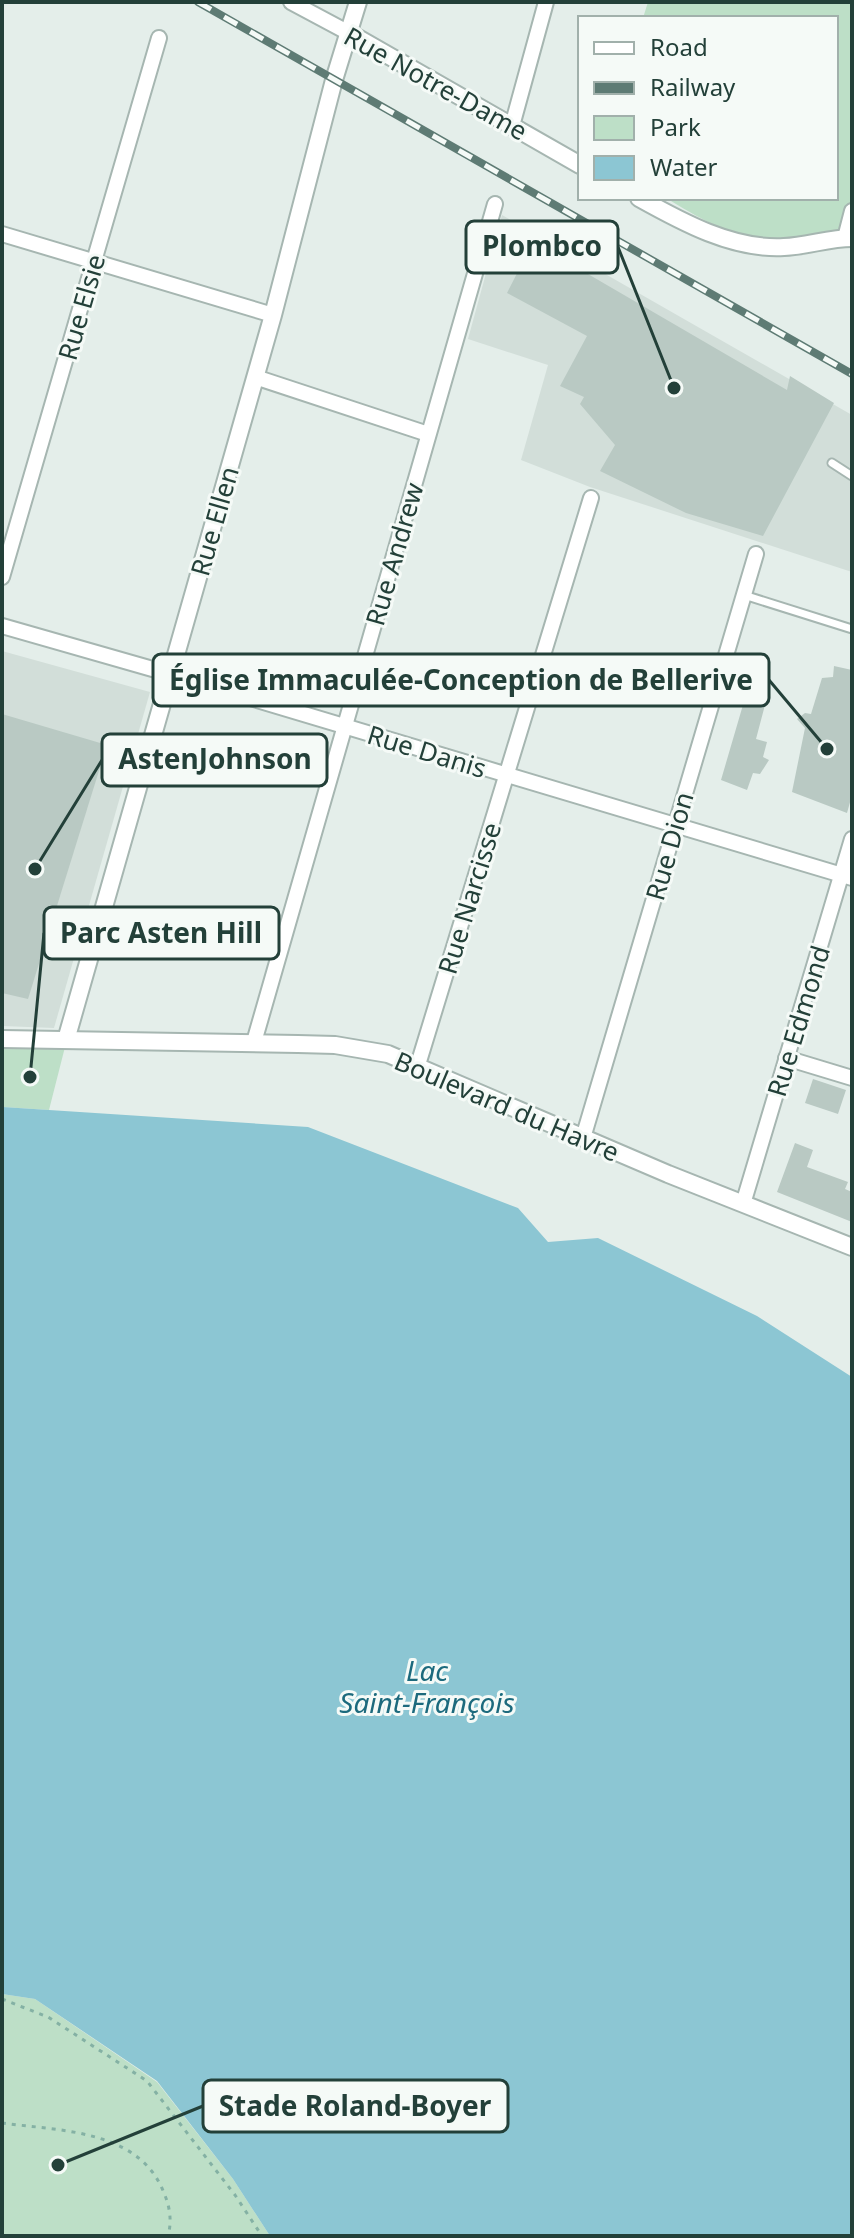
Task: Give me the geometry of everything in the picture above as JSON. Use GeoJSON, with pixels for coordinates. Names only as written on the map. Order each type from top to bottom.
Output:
{"type":"FeatureCollection","features":[{"type":"Feature","properties":{"kind":"street","name":"Rue Notre-Dame"},"geometry":{"type":"LineString","coordinates":[[291,2],[578,164]]}},
{"type":"Feature","properties":{"kind":"street","name":"Rue Ellen"},"geometry":{"type":"LineString","coordinates":[[66,1040],[273,315],[334,80],[358,2]]}},
{"type":"Feature","properties":{"kind":"street"},"geometry":{"type":"LineString","coordinates":[[512,126],[546,2]]}},
{"type":"Feature","properties":{"kind":"street","name":"Rue Elsie"},"geometry":{"type":"LineString","coordinates":[[2,577],[159,38]]}},
{"type":"Feature","properties":{"kind":"street"},"geometry":{"type":"LineString","coordinates":[[643,200],[706,231],[745,243],[784,247],[848,238],[852,211]]}},
{"type":"Feature","properties":{"kind":"street","name":"Rue Andrew"},"geometry":{"type":"LineString","coordinates":[[254,1042],[495,204]]}},
{"type":"Feature","properties":{"kind":"street"},"geometry":{"type":"LineString","coordinates":[[2,234],[273,315]]}},
{"type":"Feature","properties":{"kind":"street"},"geometry":{"type":"LineString","coordinates":[[255,377],[428,434]]}},
{"type":"Feature","properties":{"kind":"street","name":"Rue Narcisse"},"geometry":{"type":"LineString","coordinates":[[417,1068],[591,498]]}},
{"type":"Feature","properties":{"kind":"street","name":"Rue Dion"},"geometry":{"type":"LineString","coordinates":[[583,1138],[756,554]]}},
{"type":"Feature","properties":{"kind":"street","name":"Rue Danis"},"geometry":{"type":"LineString","coordinates":[[2,626],[846,877]]}},
{"type":"Feature","properties":{"kind":"street","name":"Rue Edmond"},"geometry":{"type":"LineString","coordinates":[[743,1204],[786,1058],[846,877],[852,839]]}},
{"type":"Feature","properties":{"kind":"street","name":"Boulevard du Havre"},"geometry":{"type":"LineString","coordinates":[[2,1039],[335,1045],[388,1054],[583,1138],[852,1247]]}},
{"type":"Feature","properties":{"kind":"street"},"geometry":{"type":"LineString","coordinates":[[786,1058],[852,1078]]}},
{"type":"Feature","properties":{"kind":"lane"},"geometry":{"type":"LineString","coordinates":[[832,463],[852,476]]}},
{"type":"Feature","properties":{"kind":"lane"},"geometry":{"type":"LineString","coordinates":[[744,595],[852,629]]}},
{"type":"Feature","properties":{"kind":"path"},"geometry":{"type":"LineString","coordinates":[[2,1999],[48,2017],[149,2082],[236,2196],[262,2236]]}},
{"type":"Feature","properties":{"kind":"path"},"geometry":{"type":"LineString","coordinates":[[2,2123],[77,2131],[119,2145],[144,2162],[158,2178],[170,2207],[168,2236]]}},
{"type":"Feature","properties":{"kind":"shaded area"},"geometry":{"type":"Polygon","coordinates":[[[502,215],[852,415],[852,572],[590,487],[521,460],[548,365],[468,339],[502,215]]]}},
{"type":"Feature","properties":{"kind":"shaded area"},"geometry":{"type":"Polygon","coordinates":[[[2,651],[150,692],[54,1028],[2,1026],[2,651]]]}},
{"type":"Feature","properties":{"kind":"green space"},"geometry":{"type":"Polygon","coordinates":[[[648,2],[852,2],[852,212],[845,238],[790,242],[750,238],[707,221],[670,200],[838,200],[838,16],[644,16],[648,2]]]}},
{"type":"Feature","properties":{"kind":"green space"},"geometry":{"type":"Polygon","coordinates":[[[2,1045],[65,1047],[49,1110],[2,1109],[2,1045]]]}},
{"type":"Feature","properties":{"kind":"green space"},"geometry":{"type":"Polygon","coordinates":[[[2,1994],[35,1999],[157,2082],[233,2179],[270,2236],[2,2236],[2,1994]]]}},
{"type":"Feature","properties":{"kind":"water","name":"Lac Saint-François"},"geometry":{"type":"Polygon","coordinates":[[[3,1107],[308,1127],[518,1208],[548,1242],[598,1238],[757,1316],[852,1377],[852,2236],[270,2236],[233,2179],[157,2081],[35,1999],[2,1994],[3,1107]]]}},
{"type":"Feature","properties":{"kind":"building"},"geometry":{"type":"Polygon","coordinates":[[[533,242],[787,390],[790,376],[834,403],[763,536],[686,513],[600,471],[615,445],[580,404],[584,397],[560,386],[587,336],[507,293],[533,242]]]}},
{"type":"Feature","properties":{"kind":"building"},"geometry":{"type":"Polygon","coordinates":[[[834,666],[852,670],[852,795],[847,813],[792,792],[805,728],[797,719],[805,713],[811,714],[822,678],[833,677],[834,666]]]}},
{"type":"Feature","properties":{"kind":"building"},"geometry":{"type":"Polygon","coordinates":[[[745,698],[765,705],[756,739],[767,742],[763,757],[769,760],[760,774],[753,773],[747,790],[721,780],[745,698]]]}},
{"type":"Feature","properties":{"kind":"building"},"geometry":{"type":"Polygon","coordinates":[[[2,714],[107,745],[28,999],[2,993],[2,714]]]}},
{"type":"Feature","properties":{"kind":"building"},"geometry":{"type":"Polygon","coordinates":[[[813,1079],[846,1090],[838,1114],[805,1103],[813,1079]]]}},
{"type":"Feature","properties":{"kind":"building"},"geometry":{"type":"Polygon","coordinates":[[[795,1143],[813,1150],[807,1167],[848,1182],[845,1189],[852,1192],[852,1222],[777,1192],[795,1143]]]}},
{"type":"Feature","properties":{"kind":"railway"},"geometry":{"type":"LineString","coordinates":[[198,2],[852,374]]}},
{"type":"Feature","properties":{"kind":"place","name":"Plombco"},"geometry":{"type":"Point","coordinates":[674,388]}},
{"type":"Feature","properties":{"kind":"place","name":"Église Immaculée-Conception de Bellerive"},"geometry":{"type":"Point","coordinates":[827,749]}},
{"type":"Feature","properties":{"kind":"place","name":"AstenJohnson"},"geometry":{"type":"Point","coordinates":[35,869]}},
{"type":"Feature","properties":{"kind":"place","name":"Parc Asten Hill"},"geometry":{"type":"Point","coordinates":[30,1077]}},
{"type":"Feature","properties":{"kind":"place","name":"Stade Roland-Boyer"},"geometry":{"type":"Point","coordinates":[58,2165]}}]}
